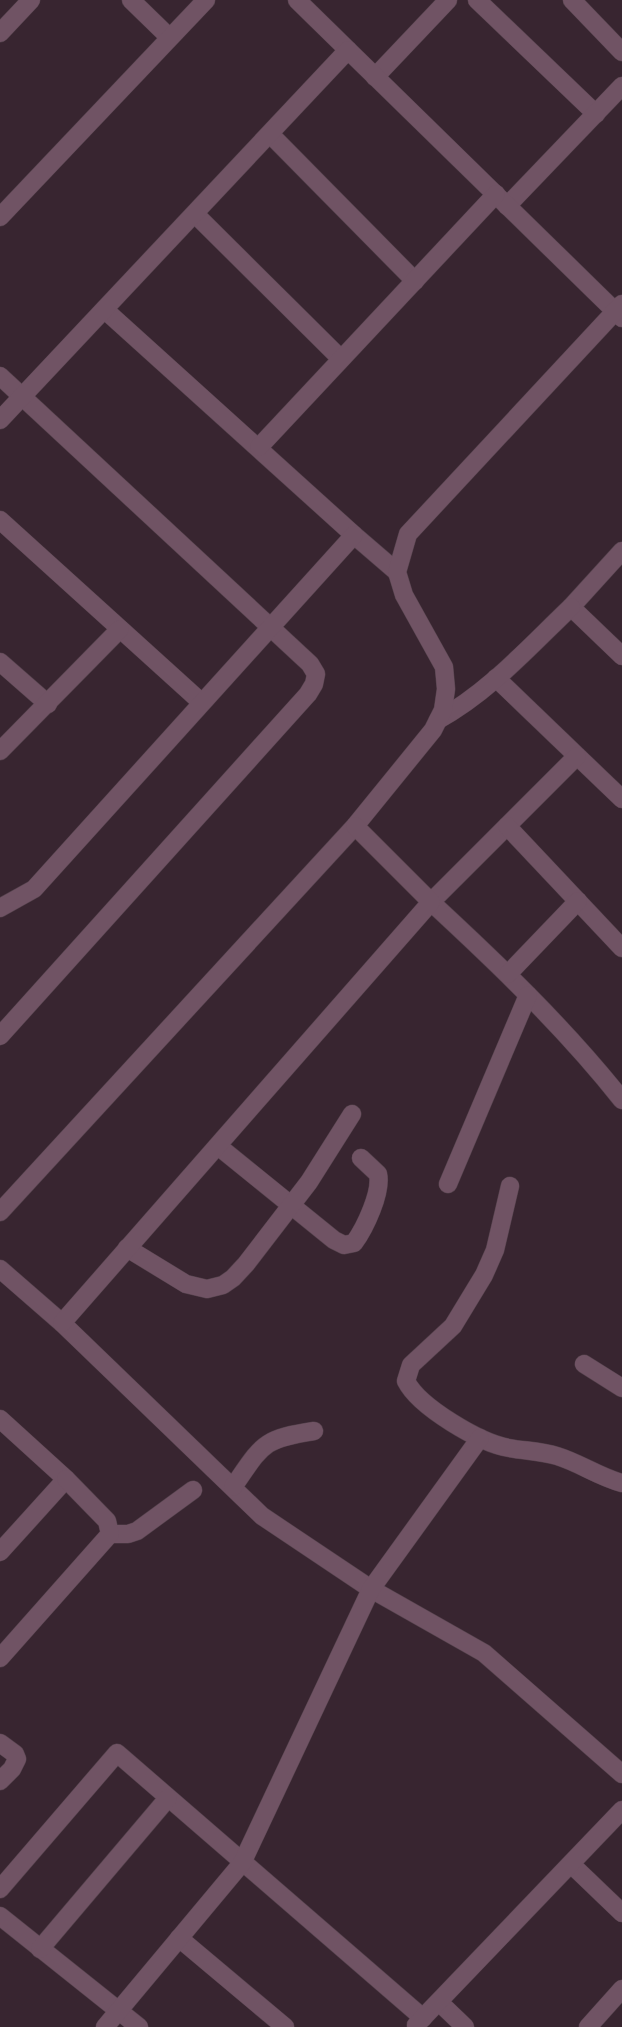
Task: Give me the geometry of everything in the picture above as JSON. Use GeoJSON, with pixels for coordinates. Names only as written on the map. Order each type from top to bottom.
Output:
{"type":"FeatureCollection","features":[{"type":"Feature","properties":{"kind":"street"},"geometry":{"type":"LineString","coordinates":[[0,33],[31,0]]}},
{"type":"Feature","properties":{"kind":"street"},"geometry":{"type":"LineString","coordinates":[[131,0],[169,37]]}},
{"type":"Feature","properties":{"kind":"street"},"geometry":{"type":"LineString","coordinates":[[0,217],[206,0]]}},
{"type":"Feature","properties":{"kind":"street"},"geometry":{"type":"LineString","coordinates":[[297,0],[501,200],[620,311],[408,534],[397,572]]}},
{"type":"Feature","properties":{"kind":"street"},"geometry":{"type":"LineString","coordinates":[[375,77],[448,0]]}},
{"type":"Feature","properties":{"kind":"street"},"geometry":{"type":"LineString","coordinates":[[477,0],[596,114]]}},
{"type":"Feature","properties":{"kind":"street"},"geometry":{"type":"LineString","coordinates":[[572,0],[622,52]]}},
{"type":"Feature","properties":{"kind":"street"},"geometry":{"type":"LineString","coordinates":[[0,420],[348,50]]}},
{"type":"Feature","properties":{"kind":"street"},"geometry":{"type":"LineString","coordinates":[[259,447],[415,281],[596,114],[622,86]]}},
{"type":"Feature","properties":{"kind":"street"},"geometry":{"type":"LineString","coordinates":[[270,134],[415,281]]}},
{"type":"Feature","properties":{"kind":"street"},"geometry":{"type":"LineString","coordinates":[[195,214],[341,359]]}},
{"type":"Feature","properties":{"kind":"street"},"geometry":{"type":"LineString","coordinates":[[0,1212],[355,826],[433,730],[443,710],[446,689],[444,667],[404,595],[397,572],[105,310]]}},
{"type":"Feature","properties":{"kind":"street"},"geometry":{"type":"LineString","coordinates":[[0,376],[310,664],[316,674],[308,694],[0,1036]]}},
{"type":"Feature","properties":{"kind":"street"},"geometry":{"type":"LineString","coordinates":[[0,520],[201,702]]}},
{"type":"Feature","properties":{"kind":"street"},"geometry":{"type":"LineString","coordinates":[[0,908],[34,889],[354,535]]}},
{"type":"Feature","properties":{"kind":"street"},"geometry":{"type":"LineString","coordinates":[[438,720],[461,707],[496,678],[570,607],[622,551]]}},
{"type":"Feature","properties":{"kind":"street"},"geometry":{"type":"LineString","coordinates":[[570,607],[622,656]]}},
{"type":"Feature","properties":{"kind":"street"},"geometry":{"type":"LineString","coordinates":[[0,751],[120,629]]}},
{"type":"Feature","properties":{"kind":"street"},"geometry":{"type":"LineString","coordinates":[[0,662],[48,704]]}},
{"type":"Feature","properties":{"kind":"street"},"geometry":{"type":"LineString","coordinates":[[496,678],[622,799]]}},
{"type":"Feature","properties":{"kind":"street"},"geometry":{"type":"LineString","coordinates":[[62,1323],[431,902],[577,755]]}},
{"type":"Feature","properties":{"kind":"street"},"geometry":{"type":"LineString","coordinates":[[355,826],[508,974],[603,1075],[622,1100]]}},
{"type":"Feature","properties":{"kind":"street"},"geometry":{"type":"LineString","coordinates":[[508,826],[622,948]]}},
{"type":"Feature","properties":{"kind":"street"},"geometry":{"type":"LineString","coordinates":[[508,974],[578,901]]}},
{"type":"Feature","properties":{"kind":"street"},"geometry":{"type":"LineString","coordinates":[[448,1184],[528,995]]}},
{"type":"Feature","properties":{"kind":"street"},"geometry":{"type":"LineString","coordinates":[[127,1248],[186,1284],[207,1289],[233,1278],[309,1182],[352,1114]]}},
{"type":"Feature","properties":{"kind":"street"},"geometry":{"type":"LineString","coordinates":[[218,1146],[289,1206],[344,1245],[354,1243],[365,1223],[379,1180],[375,1170],[362,1158]]}},
{"type":"Feature","properties":{"kind":"street"},"geometry":{"type":"LineString","coordinates":[[510,1186],[495,1250],[484,1275],[453,1326],[411,1365],[406,1376],[411,1391],[462,1430],[480,1438],[507,1448],[555,1455],[622,1483]]}},
{"type":"Feature","properties":{"kind":"street"},"geometry":{"type":"LineString","coordinates":[[0,1269],[62,1323],[262,1517],[371,1589],[484,1653],[622,1774]]}},
{"type":"Feature","properties":{"kind":"street"},"geometry":{"type":"LineString","coordinates":[[584,1364],[622,1388]]}},
{"type":"Feature","properties":{"kind":"street"},"geometry":{"type":"LineString","coordinates":[[0,1419],[66,1479],[107,1521],[110,1534]]}},
{"type":"Feature","properties":{"kind":"street"},"geometry":{"type":"LineString","coordinates":[[233,1486],[269,1441],[314,1430]]}},
{"type":"Feature","properties":{"kind":"street"},"geometry":{"type":"LineString","coordinates":[[105,2027],[242,1863],[371,1589],[480,1438]]}},
{"type":"Feature","properties":{"kind":"street"},"geometry":{"type":"LineString","coordinates":[[0,1552],[66,1479]]}},
{"type":"Feature","properties":{"kind":"street"},"geometry":{"type":"LineString","coordinates":[[110,1534],[137,1531],[193,1490]]}},
{"type":"Feature","properties":{"kind":"street"},"geometry":{"type":"LineString","coordinates":[[0,1658],[110,1534]]}},
{"type":"Feature","properties":{"kind":"street"},"geometry":{"type":"LineString","coordinates":[[0,1742],[15,1754],[17,1759],[12,1769],[0,1781]]}},
{"type":"Feature","properties":{"kind":"street"},"geometry":{"type":"LineString","coordinates":[[1,1886],[117,1753],[419,2023],[622,1810]]}},
{"type":"Feature","properties":{"kind":"street"},"geometry":{"type":"LineString","coordinates":[[40,1950],[168,1798]]}},
{"type":"Feature","properties":{"kind":"street"},"geometry":{"type":"LineString","coordinates":[[571,1864],[622,1913]]}},
{"type":"Feature","properties":{"kind":"street"},"geometry":{"type":"LineString","coordinates":[[0,1916],[40,1950],[120,2009],[139,2027]]}},
{"type":"Feature","properties":{"kind":"street"},"geometry":{"type":"LineString","coordinates":[[179,1938],[285,2027]]}},
{"type":"Feature","properties":{"kind":"street"},"geometry":{"type":"LineString","coordinates":[[588,2027],[622,1989]]}},
{"type":"Feature","properties":{"kind":"street"},"geometry":{"type":"LineString","coordinates":[[439,2002],[464,2027]]}}]}
